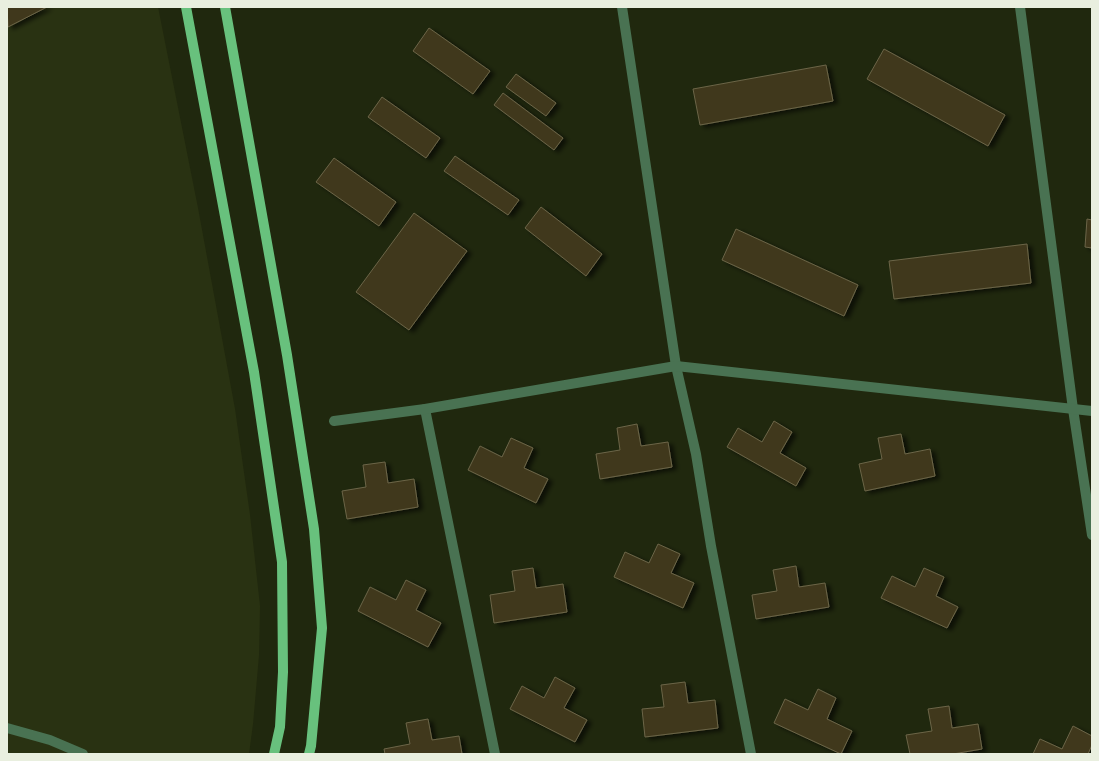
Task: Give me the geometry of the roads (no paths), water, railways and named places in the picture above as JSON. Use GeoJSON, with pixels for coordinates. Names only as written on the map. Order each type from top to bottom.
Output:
{"type":"FeatureCollection","features":[{"type":"Feature","properties":{"kind":"main road"},"geometry":{"type":"LineString","coordinates":[[186,7],[254,372],[282,562],[283,672],[280,728],[274,754]]}},
{"type":"Feature","properties":{"kind":"main road"},"geometry":{"type":"LineString","coordinates":[[225,7],[287,355],[314,529],[322,628],[309,754]]}},
{"type":"Feature","properties":{"kind":"street"},"geometry":{"type":"LineString","coordinates":[[622,7],[676,366],[696,454],[711,546],[751,754]]}},
{"type":"Feature","properties":{"kind":"street"},"geometry":{"type":"LineString","coordinates":[[1020,7],[1072,409],[1092,535]]}},
{"type":"Feature","properties":{"kind":"street"},"geometry":{"type":"LineString","coordinates":[[334,421],[425,409],[676,366],[1092,410]]}},
{"type":"Feature","properties":{"kind":"street"},"geometry":{"type":"LineString","coordinates":[[425,409],[495,754]]}},
{"type":"Feature","properties":{"kind":"street"},"geometry":{"type":"LineString","coordinates":[[7,728],[50,740],[83,754]]}}]}
